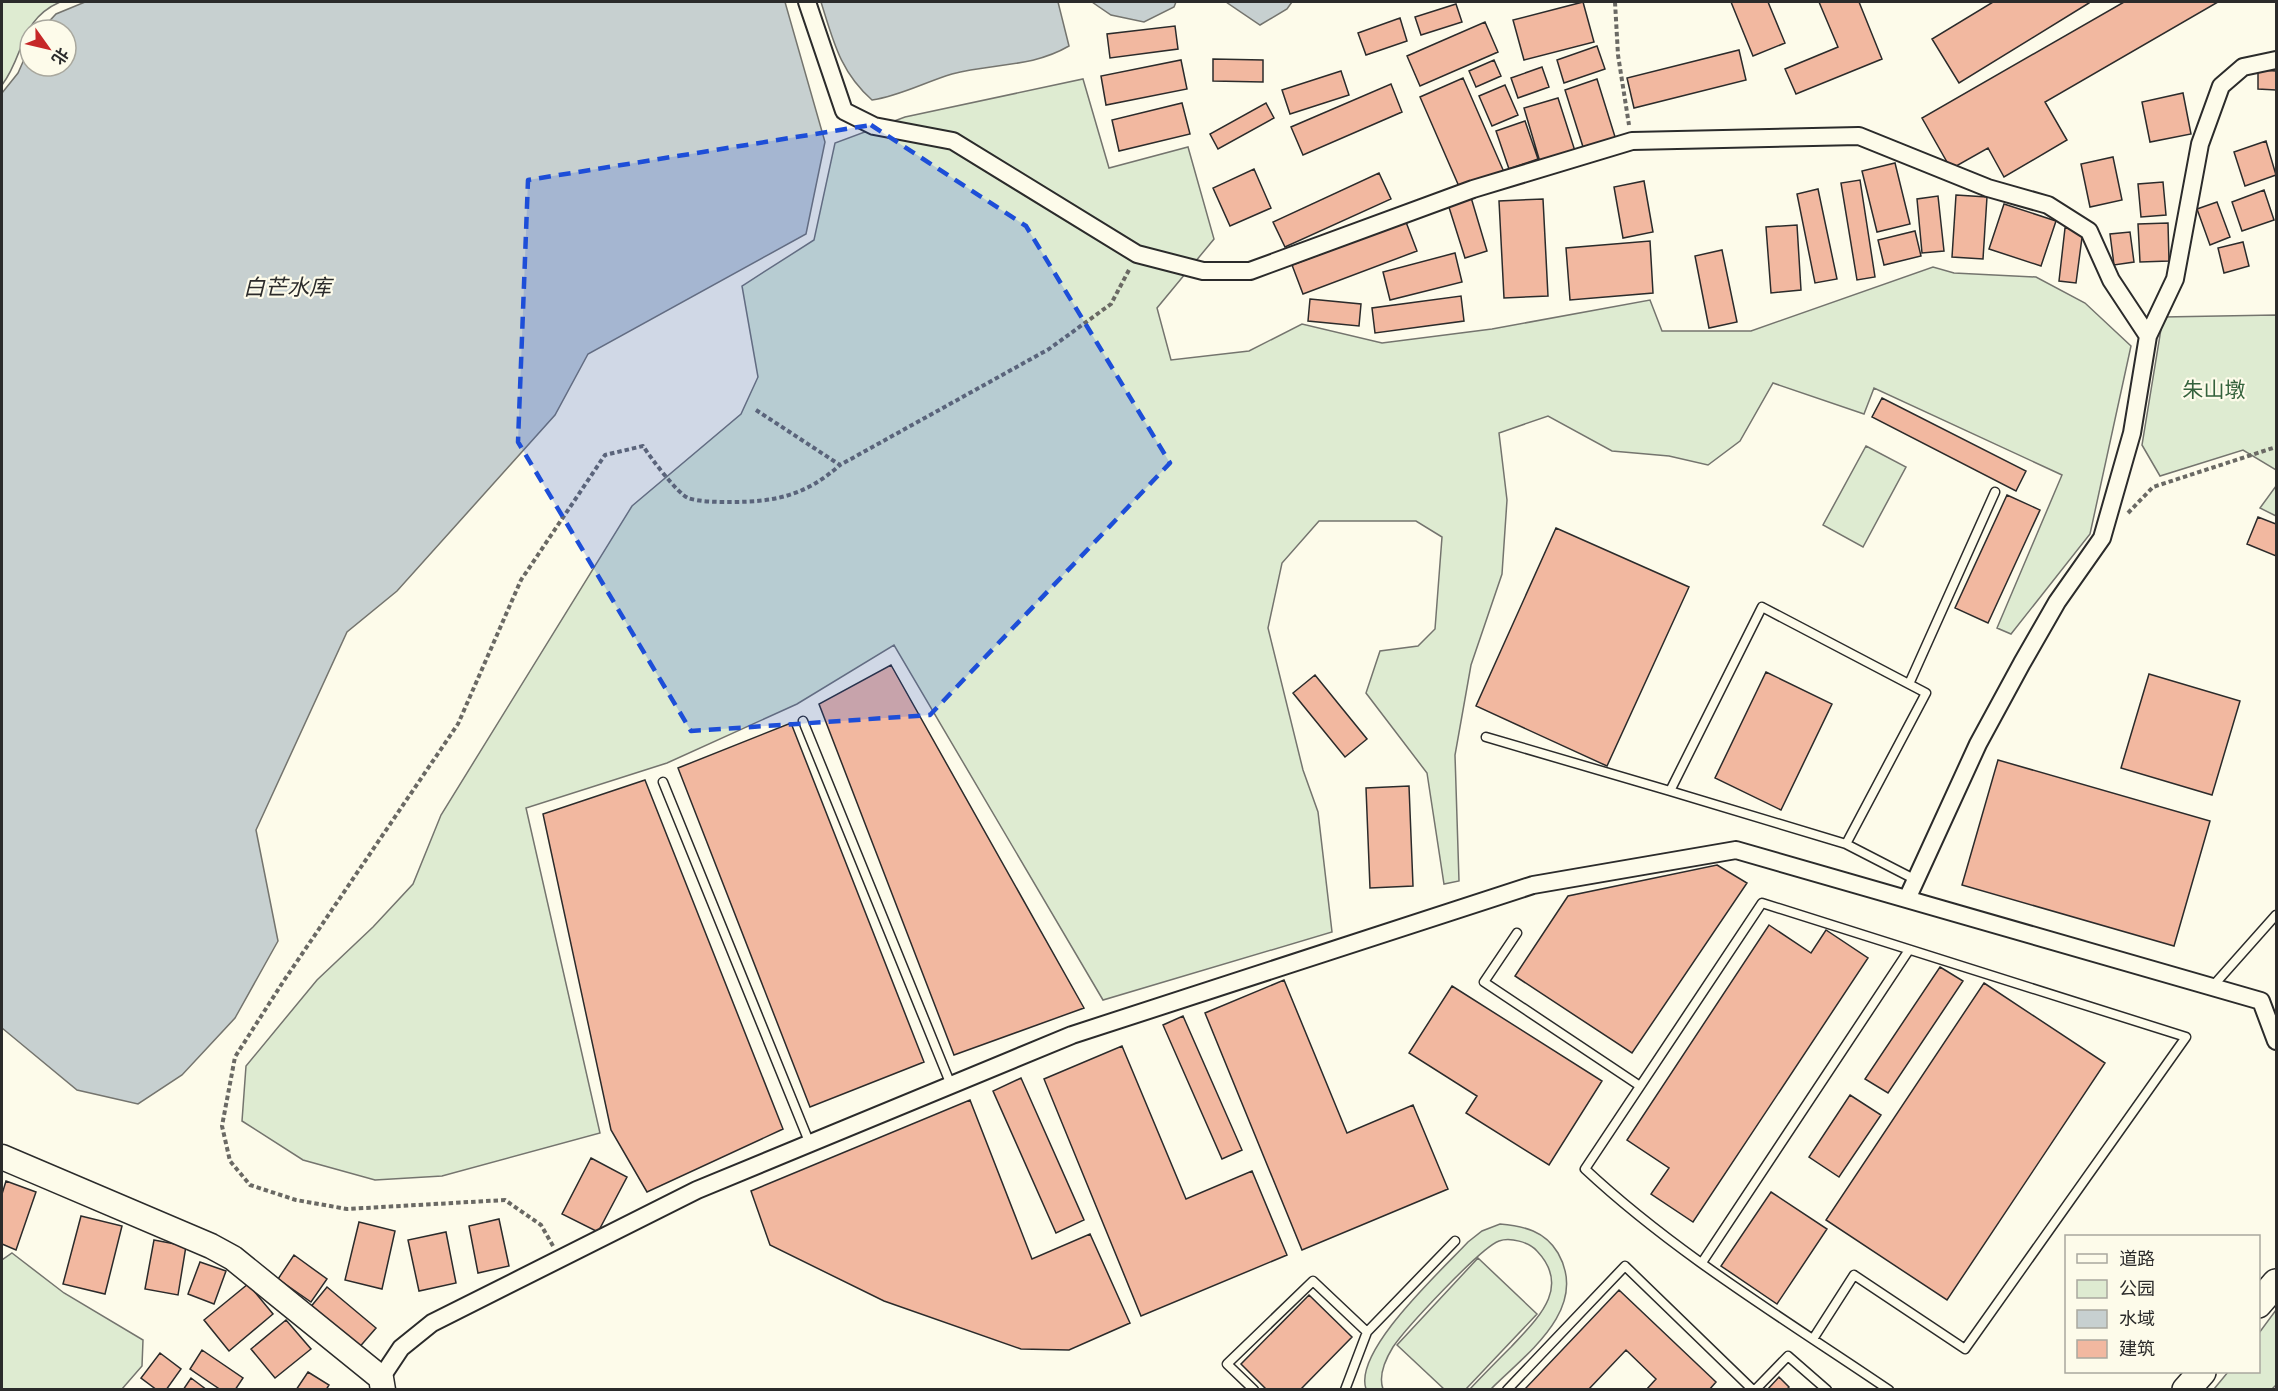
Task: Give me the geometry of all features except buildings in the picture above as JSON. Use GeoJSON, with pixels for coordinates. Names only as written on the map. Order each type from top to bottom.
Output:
{"type":"FeatureCollection","features":[{"type":"Feature","properties":{"kind":"main road"},"geometry":{"type":"LineString","coordinates":[[2260,1303],[2277,1282]]}},
{"type":"Feature","properties":{"kind":"main road"},"geometry":{"type":"LineString","coordinates":[[2186,1389],[2200,1373]]}},
{"type":"Feature","properties":{"kind":"street"},"geometry":{"type":"LineString","coordinates":[[807,2],[844,111],[874,126],[953,141],[1137,254],[1203,271],[1250,270],[1473,189],[1632,141],[1859,136],[1988,188],[2049,205],[2089,231],[2111,280],[2148,336]]}},
{"type":"Feature","properties":{"kind":"street"},"geometry":{"type":"LineString","coordinates":[[1907,899],[1978,744],[2057,602],[2102,538],[2132,433],[2148,336],[2175,279],[2200,144],[2221,86],[2243,67],[2277,60]]}},
{"type":"Feature","properties":{"kind":"street"},"geometry":{"type":"LineString","coordinates":[[2,1157],[211,1246],[233,1258],[382,1384],[401,1348],[432,1323],[697,1190],[1072,1035],[1533,885],[1736,850],[2261,1001],[2277,1041]]}},
{"type":"Feature","properties":{"kind":"lane"},"geometry":{"type":"LineString","coordinates":[[1909,684],[1995,492]]}},
{"type":"Feature","properties":{"kind":"lane"},"geometry":{"type":"LineString","coordinates":[[1670,791],[1762,607],[1926,693],[1846,844]]}},
{"type":"Feature","properties":{"kind":"lane"},"geometry":{"type":"LineString","coordinates":[[803,721],[951,1085]]}},
{"type":"Feature","properties":{"kind":"lane"},"geometry":{"type":"LineString","coordinates":[[1486,737],[1846,844],[1916,880]]}},
{"type":"Feature","properties":{"kind":"lane"},"geometry":{"type":"LineString","coordinates":[[663,782],[810,1144]]}},
{"type":"Feature","properties":{"kind":"lane"},"geometry":{"type":"LineString","coordinates":[[1813,1338],[1854,1275],[1965,1349],[2186,1037],[1762,903],[1585,1169],[1625,1207],[1702,1262],[1813,1338],[1889,1389]]}},
{"type":"Feature","properties":{"kind":"lane"},"geometry":{"type":"LineString","coordinates":[[2212,987],[2277,915]]}},
{"type":"Feature","properties":{"kind":"lane"},"geometry":{"type":"LineString","coordinates":[[1517,933],[1484,981],[1640,1086]]}},
{"type":"Feature","properties":{"kind":"lane"},"geometry":{"type":"LineString","coordinates":[[1702,1262],[1909,950]]}},
{"type":"Feature","properties":{"kind":"lane"},"geometry":{"type":"LineString","coordinates":[[1345,1389],[1367,1332],[1455,1241]]}},
{"type":"Feature","properties":{"kind":"lane"},"geometry":{"type":"LineString","coordinates":[[1507,1389],[1625,1266],[1754,1389],[1788,1356],[1827,1389]]}},
{"type":"Feature","properties":{"kind":"lane"},"geometry":{"type":"LineString","coordinates":[[1254,1389],[1227,1364],[1313,1281],[1367,1332]]}},
{"type":"Feature","properties":{"kind":"path"},"geometry":{"type":"LineString","coordinates":[[1615,2],[1618,55],[1632,141]]}},
{"type":"Feature","properties":{"kind":"path"},"geometry":{"type":"LineString","coordinates":[[561,1259],[541,1226],[506,1200],[346,1209],[296,1200],[250,1185],[230,1161],[222,1125],[235,1057],[283,982],[458,724],[521,580],[605,455],[643,446],[687,498],[717,502],[784,499],[822,480],[840,465],[1049,349],[1112,304],[1137,254]]}},
{"type":"Feature","properties":{"kind":"path"},"geometry":{"type":"LineString","coordinates":[[756,410],[840,465]]}},
{"type":"Feature","properties":{"kind":"path"},"geometry":{"type":"LineString","coordinates":[[2127,514],[2153,487],[2277,447]]}},
{"type":"Feature","properties":{"kind":"highlighted area"},"geometry":{"type":"Polygon","coordinates":[[[871,125],[1026,226],[1170,463],[930,715],[691,731],[518,442],[528,180],[871,125]]]}},
{"type":"Feature","properties":{"kind":"green space"},"geometry":{"type":"Polygon","coordinates":[[[2,2],[60,2],[37,18],[18,18],[18,54],[2,85],[2,2]]]}},
{"type":"Feature","properties":{"kind":"green space"},"geometry":{"type":"Polygon","coordinates":[[[1083,79],[1109,168],[1188,147],[1214,239],[1157,308],[1171,360],[1249,351],[1302,324],[1382,343],[1492,329],[1650,300],[1662,331],[1751,331],[1933,267],[1954,273],[2036,277],[2085,303],[2131,346],[2090,534],[2011,634],[1997,628],[2062,475],[1874,388],[1864,414],[1773,383],[1740,441],[1708,465],[1669,456],[1612,451],[1548,416],[1499,433],[1507,500],[1502,574],[1471,665],[1455,755],[1459,881],[1444,884],[1427,773],[1366,693],[1380,651],[1418,646],[1435,629],[1442,537],[1416,521],[1319,521],[1282,563],[1268,628],[1303,770],[1318,812],[1332,932],[1103,1000],[894,645],[797,704],[667,763],[526,808],[600,1133],[442,1176],[375,1180],[303,1160],[242,1121],[246,1066],[317,980],[373,927],[413,884],[441,815],[632,506],[741,414],[758,377],[742,286],[814,240],[835,143],[905,117],[1083,79]]]}},
{"type":"Feature","properties":{"kind":"green space","name":"朱山墩"},"geometry":{"type":"Polygon","coordinates":[[[2276,315],[2276,470],[2243,450],[2160,476],[2142,445],[2163,317],[2276,315]]]}},
{"type":"Feature","properties":{"kind":"green space"},"geometry":{"type":"Polygon","coordinates":[[[1866,446],[1906,467],[1863,547],[1823,525],[1866,446]]]}},
{"type":"Feature","properties":{"kind":"green space"},"geometry":{"type":"Polygon","coordinates":[[[2276,486],[2276,516],[2260,508],[2276,486]]]}},
{"type":"Feature","properties":{"kind":"green space"},"geometry":{"type":"Polygon","coordinates":[[[1500,1224],[1533,1231],[1547,1239],[1558,1253],[1566,1273],[1566,1293],[1560,1311],[1550,1329],[1491,1389],[1470,1389],[1540,1314],[1551,1290],[1551,1278],[1547,1265],[1537,1251],[1519,1241],[1499,1241],[1476,1258],[1427,1307],[1393,1347],[1383,1368],[1381,1378],[1383,1389],[1366,1389],[1366,1373],[1373,1354],[1402,1312],[1468,1242],[1482,1231],[1500,1224]]]}},
{"type":"Feature","properties":{"kind":"green space"},"geometry":{"type":"Polygon","coordinates":[[[12,1253],[64,1293],[143,1340],[142,1366],[122,1389],[2,1389],[2,1260],[12,1253]]]}},
{"type":"Feature","properties":{"kind":"green space"},"geometry":{"type":"Polygon","coordinates":[[[1478,1258],[1537,1314],[1466,1389],[1444,1389],[1397,1345],[1478,1258]]]}},
{"type":"Feature","properties":{"kind":"green space"},"geometry":{"type":"Polygon","coordinates":[[[2276,1310],[2276,1385],[2272,1389],[2214,1389],[2227,1373],[2260,1373],[2260,1332],[2276,1310]]]}},
{"type":"Feature","properties":{"kind":"water","name":"白芒水库"},"geometry":{"type":"Polygon","coordinates":[[[85,2],[785,2],[825,142],[806,234],[588,354],[555,415],[397,591],[347,632],[256,830],[278,941],[235,1018],[182,1075],[138,1104],[77,1090],[2,1028],[2,93],[18,73],[18,78],[78,78],[78,18],[52,18],[56,14],[85,2]]]}},
{"type":"Feature","properties":{"kind":"water"},"geometry":{"type":"Polygon","coordinates":[[[821,2],[1058,2],[1069,46],[1026,62],[952,74],[872,100],[845,67],[821,2]]]}},
{"type":"Feature","properties":{"kind":"water"},"geometry":{"type":"Polygon","coordinates":[[[1092,2],[1176,2],[1174,7],[1144,22],[1111,15],[1092,2]]]}},
{"type":"Feature","properties":{"kind":"water"},"geometry":{"type":"Polygon","coordinates":[[[1226,2],[1292,2],[1287,9],[1260,25],[1226,2]]]}}]}
